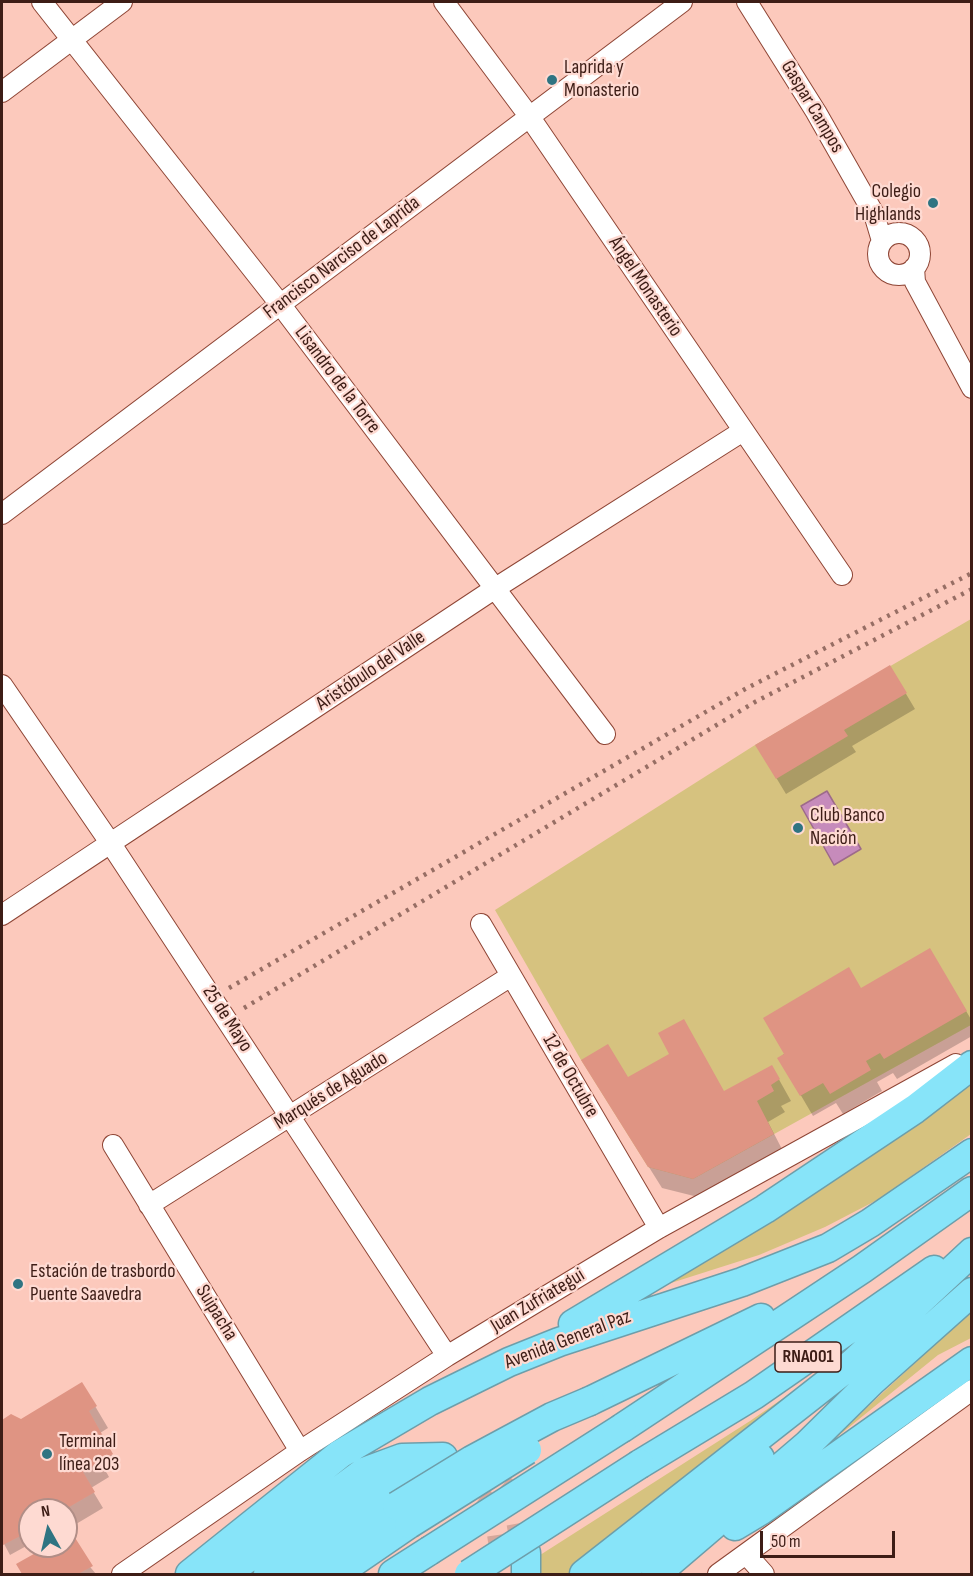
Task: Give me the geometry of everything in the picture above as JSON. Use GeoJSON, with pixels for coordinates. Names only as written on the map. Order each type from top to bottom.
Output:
{"type":"FeatureCollection","features":[{"type":"Feature","properties":{"kind":"highway"},"geometry":{"type":"LineString","coordinates":[[509,1362],[765,1209],[915,1109],[972,1065]]}},
{"type":"Feature","properties":{"kind":"highway","name":"Avenida General Paz"},"geometry":{"type":"LineString","coordinates":[[190,1575],[340,1454],[377,1430],[509,1362],[619,1321],[790,1266],[828,1248],[870,1223],[972,1153]]}},
{"type":"Feature","properties":{"kind":"highway","name":"RNA001"},"geometry":{"type":"LineString","coordinates":[[393,1575],[622,1428],[862,1269],[972,1191]]}},
{"type":"Feature","properties":{"kind":"highway","name":"RNA001"},"geometry":{"type":"LineString","coordinates":[[470,1575],[640,1464],[754,1395],[972,1245]]}},
{"type":"Feature","properties":{"kind":"highway"},"geometry":{"type":"LineString","coordinates":[[618,1575],[770,1450],[853,1363],[972,1252]]}},
{"type":"Feature","properties":{"kind":"highway"},"geometry":{"type":"LineString","coordinates":[[302,1575],[403,1515],[521,1454],[595,1398],[862,1269]]}},
{"type":"Feature","properties":{"kind":"highway"},"geometry":{"type":"LineString","coordinates":[[666,1567],[807,1444],[872,1381],[972,1292]]}},
{"type":"Feature","properties":{"kind":"highway"},"geometry":{"type":"LineString","coordinates":[[666,1567],[760,1511],[972,1361]]}},
{"type":"Feature","properties":{"kind":"highway"},"geometry":{"type":"LineString","coordinates":[[584,1575],[853,1363]]}},
{"type":"Feature","properties":{"kind":"highway"},"geometry":{"type":"LineString","coordinates":[[226,1575],[364,1472],[402,1458],[443,1458]]}},
{"type":"Feature","properties":{"kind":"highway"},"geometry":{"type":"LineString","coordinates":[[268,1575],[366,1497],[394,1484],[415,1480]]}},
{"type":"Feature","properties":{"kind":"highway"},"geometry":{"type":"LineString","coordinates":[[336,1575],[403,1515]]}},
{"type":"Feature","properties":{"kind":"street","name":"Lisandro de la Torre"},"geometry":{"type":"LineString","coordinates":[[42,2],[280,304],[605,734]]}},
{"type":"Feature","properties":{"kind":"street"},"geometry":{"type":"LineString","coordinates":[[2,92],[122,2]]}},
{"type":"Feature","properties":{"kind":"street","name":"Ángel Monasterio"},"geometry":{"type":"LineString","coordinates":[[444,2],[529,116],[842,575]]}},
{"type":"Feature","properties":{"kind":"street","name":"Francisco Narciso de Laprida"},"geometry":{"type":"LineString","coordinates":[[2,514],[682,2]]}},
{"type":"Feature","properties":{"kind":"street","name":"Gaspar Campos"},"geometry":{"type":"LineString","coordinates":[[747,2],[816,112],[889,237]]}},
{"type":"Feature","properties":{"kind":"street"},"geometry":{"type":"LineString","coordinates":[[889,237],[910,237],[918,246],[919,257],[911,275],[889,272],[879,262],[879,248],[889,237]]}},
{"type":"Feature","properties":{"kind":"street"},"geometry":{"type":"LineString","coordinates":[[911,275],[972,388]]}},
{"type":"Feature","properties":{"kind":"street","name":"Aristóbulo del Valle"},"geometry":{"type":"LineString","coordinates":[[2,915],[494,589],[743,431]]}},
{"type":"Feature","properties":{"kind":"street","name":"25 de Mayo"},"geometry":{"type":"LineString","coordinates":[[2,685],[111,844],[447,1356]]}},
{"type":"Feature","properties":{"kind":"street","name":"12 de Octubre"},"geometry":{"type":"LineString","coordinates":[[481,924],[659,1228]]}},
{"type":"Feature","properties":{"kind":"street","name":"Marqués de Aguado"},"geometry":{"type":"LineString","coordinates":[[149,1205],[512,976]]}},
{"type":"Feature","properties":{"kind":"street","name":"Juan Zufriategui"},"geometry":{"type":"LineString","coordinates":[[122,1575],[300,1451],[447,1356],[659,1228],[972,1056]]}},
{"type":"Feature","properties":{"kind":"street","name":"Suipacha"},"geometry":{"type":"LineString","coordinates":[[113,1145],[300,1451]]}},
{"type":"Feature","properties":{"kind":"street"},"geometry":{"type":"LineString","coordinates":[[718,1575],[970,1393]]}},
{"type":"Feature","properties":{"kind":"street"},"geometry":{"type":"LineString","coordinates":[[747,1555],[764,1575]]}},
{"type":"Feature","properties":{"kind":"shaded area","name":"Club Banco Nación"},"geometry":{"type":"Polygon","coordinates":[[[971,619],[971,1025],[693,1179],[648,1167],[581,1060],[495,910],[755,745],[971,619]]]}},
{"type":"Feature","properties":{"kind":"shaded area"},"geometry":{"type":"Polygon","coordinates":[[[827,791],[861,849],[834,865],[801,806],[827,791]]]}},
{"type":"Feature","properties":{"kind":"shaded area"},"geometry":{"type":"Polygon","coordinates":[[[971,1078],[971,1134],[879,1199],[825,1227],[759,1255],[649,1290],[971,1078]]]}},
{"type":"Feature","properties":{"kind":"shaded area"},"geometry":{"type":"Polygon","coordinates":[[[971,1311],[971,1338],[938,1355],[821,1450],[971,1311]]]}},
{"type":"Feature","properties":{"kind":"shaded area"},"geometry":{"type":"Polygon","coordinates":[[[801,1386],[803,1388],[568,1574],[536,1574],[537,1557],[801,1386]]]}},
{"type":"Feature","properties":{"kind":"building"},"geometry":{"type":"Polygon","coordinates":[[[890,665],[907,693],[844,730],[848,736],[776,779],[755,745],[890,665]]]}},
{"type":"Feature","properties":{"kind":"building"},"geometry":{"type":"Polygon","coordinates":[[[930,948],[967,1011],[884,1059],[880,1053],[866,1061],[871,1070],[830,1094],[823,1083],[800,1096],[777,1058],[784,1054],[763,1018],[849,967],[861,988],[930,948]]]}},
{"type":"Feature","properties":{"kind":"building"},"geometry":{"type":"Polygon","coordinates":[[[684,1019],[724,1091],[772,1065],[780,1079],[771,1085],[774,1091],[757,1101],[774,1134],[693,1179],[648,1167],[581,1060],[608,1044],[628,1077],[669,1054],[658,1033],[684,1019]]]}},
{"type":"Feature","properties":{"kind":"building"},"geometry":{"type":"Polygon","coordinates":[[[82,1382],[97,1406],[89,1411],[113,1454],[83,1472],[95,1492],[78,1502],[78,1498],[18,1498],[18,1537],[3,1545],[2,1420],[11,1414],[21,1419],[82,1382]]]}},
{"type":"Feature","properties":{"kind":"building"},"geometry":{"type":"Polygon","coordinates":[[[78,1542],[93,1566],[78,1574],[22,1574],[16,1564],[27,1558],[78,1558],[78,1542]]]}},
{"type":"Feature","properties":{"kind":"tunnel"},"geometry":{"type":"LineString","coordinates":[[466,1464],[486,1474],[509,1495],[519,1515],[526,1553]]}},
{"type":"Feature","properties":{"kind":"tunnel"},"geometry":{"type":"LineString","coordinates":[[441,1482],[464,1489],[480,1500],[488,1510],[501,1534],[506,1568]]}},
{"type":"Feature","properties":{"kind":"railway"},"geometry":{"type":"LineString","coordinates":[[229,988],[747,688],[972,573]]}},
{"type":"Feature","properties":{"kind":"railway"},"geometry":{"type":"LineString","coordinates":[[244,1008],[755,702],[972,589]]}},
{"type":"Feature","properties":{"kind":"place","name":"Laprida y Monasterio"},"geometry":{"type":"Point","coordinates":[552,80]}},
{"type":"Feature","properties":{"kind":"place","name":"Colegio Highlands"},"geometry":{"type":"Point","coordinates":[933,203]}},
{"type":"Feature","properties":{"kind":"place","name":"Club Banco Nación"},"geometry":{"type":"Point","coordinates":[798,828]}},
{"type":"Feature","properties":{"kind":"place","name":"Estación de trasbordo Puente Saavedra"},"geometry":{"type":"Point","coordinates":[18,1284]}},
{"type":"Feature","properties":{"kind":"place","name":"Terminal línea 203"},"geometry":{"type":"Point","coordinates":[47,1454]}}]}
